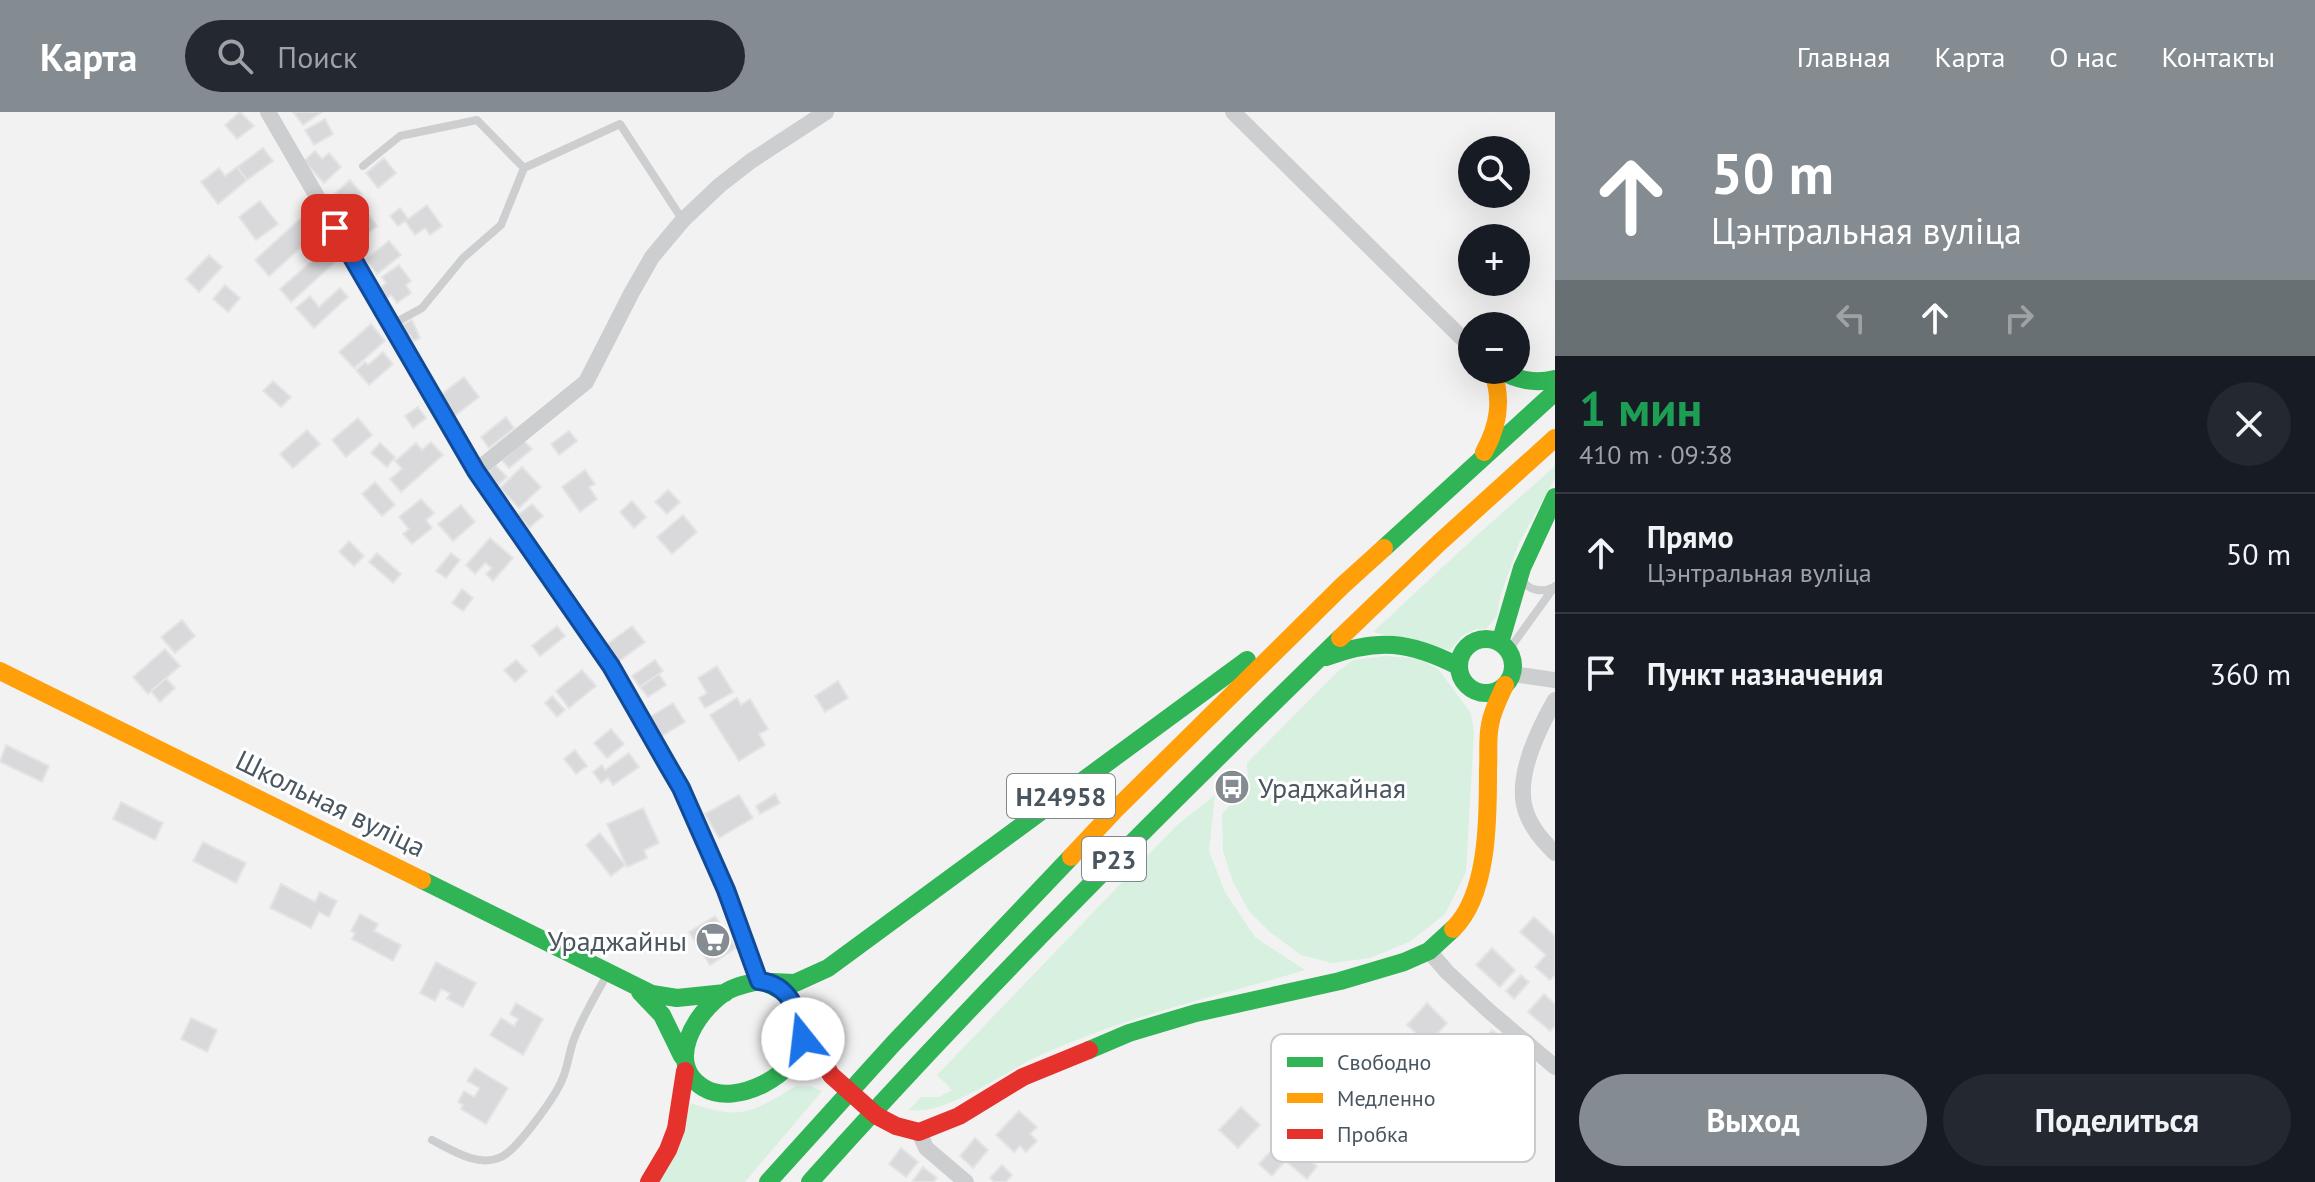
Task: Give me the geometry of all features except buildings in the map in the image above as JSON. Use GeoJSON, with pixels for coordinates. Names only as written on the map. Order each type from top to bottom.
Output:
{"type":"FeatureCollection","features":[{"type":"Feature","properties":{"kind":"main road"},"geometry":{"type":"LineString","coordinates":[[1530,382],[1555,379]]}},
{"type":"Feature","properties":{"kind":"main road"},"geometry":{"type":"LineString","coordinates":[[1473,467],[1494,432],[1501,397],[1499,384]]}},
{"type":"Feature","properties":{"kind":"main road","name":"Р23"},"geometry":{"type":"LineString","coordinates":[[768,1182],[893,1044],[1115,810],[1342,586],[1555,392]]}},
{"type":"Feature","properties":{"kind":"main road","name":"Р23"},"geometry":{"type":"LineString","coordinates":[[816,1176],[917,1064],[1120,853],[1317,660],[1555,438]]}},
{"type":"Feature","properties":{"kind":"main road"},"geometry":{"type":"LineString","coordinates":[[1504,647],[1519,574],[1534,535],[1555,497]]}},
{"type":"Feature","properties":{"kind":"main road","name":"Н24958"},"geometry":{"type":"LineString","coordinates":[[649,1182],[668,1150],[676,1129],[684,1064],[692,1030],[712,1004],[739,985],[795,983],[828,968],[1252,656],[1342,586]]}},
{"type":"Feature","properties":{"kind":"main road"},"geometry":{"type":"LineString","coordinates":[[765,982],[791,999],[831,1075],[877,1116],[896,1126],[919,1132],[937,1126],[1023,1077],[1129,1033],[1196,1013],[1340,981],[1404,962],[1429,951],[1457,925],[1469,904],[1482,868],[1489,729],[1493,710],[1508,680],[1512,659],[1504,647],[1492,640],[1476,640],[1463,650],[1458,666],[1464,683],[1482,705],[1489,729]]}},
{"type":"Feature","properties":{"kind":"main road"},"geometry":{"type":"LineString","coordinates":[[1317,660],[1352,646],[1379,641],[1399,643],[1437,654],[1458,666]]}},
{"type":"Feature","properties":{"kind":"main road","name":"Школьная вуліца"},"geometry":{"type":"LineString","coordinates":[[0,671],[636,988]]}},
{"type":"Feature","properties":{"kind":"main road"},"geometry":{"type":"LineString","coordinates":[[1471,689],[1489,693],[1508,680]]}},
{"type":"Feature","properties":{"kind":"main road","name":"Н24958"},"geometry":{"type":"LineString","coordinates":[[636,988],[667,999],[692,999],[725,993]]}},
{"type":"Feature","properties":{"kind":"main road","name":"Н24958"},"geometry":{"type":"LineString","coordinates":[[636,988],[662,1015],[684,1064],[701,1087],[716,1094],[746,1092],[784,1075],[806,1072],[831,1075]]}},
{"type":"Feature","properties":{"kind":"main road","name":"Н24958"},"geometry":{"type":"LineString","coordinates":[[763,1084],[791,1062],[797,1053],[803,1039],[800,1019]]}},
{"type":"Feature","properties":{"kind":"street"},"geometry":{"type":"LineString","coordinates":[[268,112],[476,471],[619,679],[681,788],[726,890],[747,947],[765,982]]}},
{"type":"Feature","properties":{"kind":"street"},"geometry":{"type":"LineString","coordinates":[[476,471],[586,382],[652,257],[683,220],[751,161],[826,112]]}},
{"type":"Feature","properties":{"kind":"street"},"geometry":{"type":"LineString","coordinates":[[1233,112],[1458,334]]}},
{"type":"Feature","properties":{"kind":"street"},"geometry":{"type":"LineString","coordinates":[[1508,680],[1555,680]]}},
{"type":"Feature","properties":{"kind":"street"},"geometry":{"type":"LineString","coordinates":[[1555,700],[1533,745],[1523,789],[1525,811],[1530,821],[1555,853]]}},
{"type":"Feature","properties":{"kind":"street"},"geometry":{"type":"LineString","coordinates":[[1429,951],[1447,972],[1516,1034]]}},
{"type":"Feature","properties":{"kind":"street"},"geometry":{"type":"LineString","coordinates":[[1535,1050],[1555,1067]]}},
{"type":"Feature","properties":{"kind":"street"},"geometry":{"type":"LineString","coordinates":[[919,1132],[926,1148],[966,1182]]}},
{"type":"Feature","properties":{"kind":"lane"},"geometry":{"type":"LineString","coordinates":[[363,166],[400,136],[477,120],[524,168]]}},
{"type":"Feature","properties":{"kind":"lane"},"geometry":{"type":"LineString","coordinates":[[391,325],[422,308],[463,258],[501,225],[524,168],[620,124],[683,220]]}},
{"type":"Feature","properties":{"kind":"lane"},"geometry":{"type":"LineString","coordinates":[[1519,574],[1524,583],[1533,589],[1545,591],[1555,586]]}},
{"type":"Feature","properties":{"kind":"lane"},"geometry":{"type":"LineString","coordinates":[[1504,647],[1555,586]]}},
{"type":"Feature","properties":{"kind":"lane"},"geometry":{"type":"LineString","coordinates":[[432,1140],[480,1161],[501,1157],[519,1140],[562,1081],[574,1039],[608,972]]}},
{"type":"Feature","properties":{"kind":"green space"},"geometry":{"type":"Polygon","coordinates":[[[1555,466],[1555,478],[1519,543],[1500,597],[1497,616],[1486,629],[1476,629],[1463,635],[1450,650],[1373,632],[1475,537],[1555,466]]]}},
{"type":"Feature","properties":{"kind":"green space"},"geometry":{"type":"Polygon","coordinates":[[[1386,656],[1420,659],[1439,670],[1471,713],[1474,733],[1466,872],[1445,914],[1411,941],[1370,958],[1332,963],[1301,955],[1271,933],[1249,911],[1233,882],[1223,851],[1222,814],[1248,786],[1247,763],[1336,673],[1353,660],[1386,656]]]}},
{"type":"Feature","properties":{"kind":"green space"},"geometry":{"type":"Polygon","coordinates":[[[1215,795],[1209,851],[1225,892],[1255,937],[1305,970],[1105,1029],[1037,1056],[955,1101],[939,1107],[909,1110],[921,1097],[939,1097],[952,1090],[937,1075],[1176,826],[1215,795]]]}},
{"type":"Feature","properties":{"kind":"green space"},"geometry":{"type":"Polygon","coordinates":[[[796,1086],[810,1086],[822,1091],[745,1182],[659,1182],[691,1103],[722,1112],[746,1111],[796,1086]]]}},
{"type":"Feature","properties":{"kind":"traffic: fast"},"geometry":{"type":"LineString","coordinates":[[1530,380],[1555,379]]}},
{"type":"Feature","properties":{"kind":"traffic: fast"},"geometry":{"type":"LineString","coordinates":[[1384,548],[1555,392]]}},
{"type":"Feature","properties":{"kind":"traffic: fast"},"geometry":{"type":"LineString","coordinates":[[1500,643],[1522,568],[1555,497]]}},
{"type":"Feature","properties":{"kind":"traffic: fast"},"geometry":{"type":"LineString","coordinates":[[810,1182],[1070,906],[1340,638]]}},
{"type":"Feature","properties":{"kind":"traffic: fast"},"geometry":{"type":"LineString","coordinates":[[1486,639],[1505,647],[1513,666],[1505,685],[1486,693],[1467,685],[1459,666],[1467,647],[1486,639]]}},
{"type":"Feature","properties":{"kind":"traffic: fast"},"geometry":{"type":"LineString","coordinates":[[1326,657],[1362,647],[1393,645],[1424,651],[1458,666]]}},
{"type":"Feature","properties":{"kind":"traffic: fast"},"geometry":{"type":"LineString","coordinates":[[771,982],[795,983],[828,968],[1247,660]]}},
{"type":"Feature","properties":{"kind":"traffic: fast"},"geometry":{"type":"LineString","coordinates":[[768,1182],[893,1044],[1071,857]]}},
{"type":"Feature","properties":{"kind":"traffic: fast"},"geometry":{"type":"LineString","coordinates":[[422,880],[652,994],[677,998],[725,993]]}},
{"type":"Feature","properties":{"kind":"traffic: fast"},"geometry":{"type":"LineString","coordinates":[[1089,1050],[1129,1033],[1196,1013],[1340,981],[1404,962],[1429,951],[1453,929]]}},
{"type":"Feature","properties":{"kind":"traffic: fast"},"geometry":{"type":"LineString","coordinates":[[759,981],[783,993],[796,1008],[803,1030],[798,1052],[790,1065],[777,1075],[748,1090],[717,1093],[704,1088],[692,1078],[686,1066],[685,1053],[694,1026],[724,993],[759,981]]}},
{"type":"Feature","properties":{"kind":"traffic: fast"},"geometry":{"type":"LineString","coordinates":[[640,992],[662,1015],[682,1056]]}},
{"type":"Feature","properties":{"kind":"traffic: slow"},"geometry":{"type":"LineString","coordinates":[[1484,452],[1498,412],[1496,384]]}},
{"type":"Feature","properties":{"kind":"traffic: slow"},"geometry":{"type":"LineString","coordinates":[[1340,638],[1555,438]]}},
{"type":"Feature","properties":{"kind":"traffic: slow"},"geometry":{"type":"LineString","coordinates":[[1071,857],[1115,810],[1384,548]]}},
{"type":"Feature","properties":{"kind":"traffic: slow"},"geometry":{"type":"LineString","coordinates":[[0,671],[422,880]]}},
{"type":"Feature","properties":{"kind":"traffic: slow"},"geometry":{"type":"LineString","coordinates":[[1453,929],[1465,914],[1480,875],[1486,831],[1489,730],[1505,685]]}},
{"type":"Feature","properties":{"kind":"traffic: jam"},"geometry":{"type":"LineString","coordinates":[[800,1019],[831,1075],[877,1116],[896,1126],[919,1132],[959,1116],[1023,1077],[1089,1050]]}},
{"type":"Feature","properties":{"kind":"traffic: jam"},"geometry":{"type":"LineString","coordinates":[[649,1182],[668,1150],[676,1129],[685,1071]]}},
{"type":"Feature","properties":{"kind":"place","name":"Ураджайная"},"geometry":{"type":"Point","coordinates":[1232,787]}},
{"type":"Feature","properties":{"kind":"place","name":"Ураджайны"},"geometry":{"type":"Point","coordinates":[713,940]}},
{"type":"Feature","properties":{"kind":"route"},"geometry":{"type":"LineString","coordinates":[[335,228],[476,471],[611,666],[681,788],[726,890],[759,981],[771,982],[791,999],[800,1019],[803,1039]]}}]}
